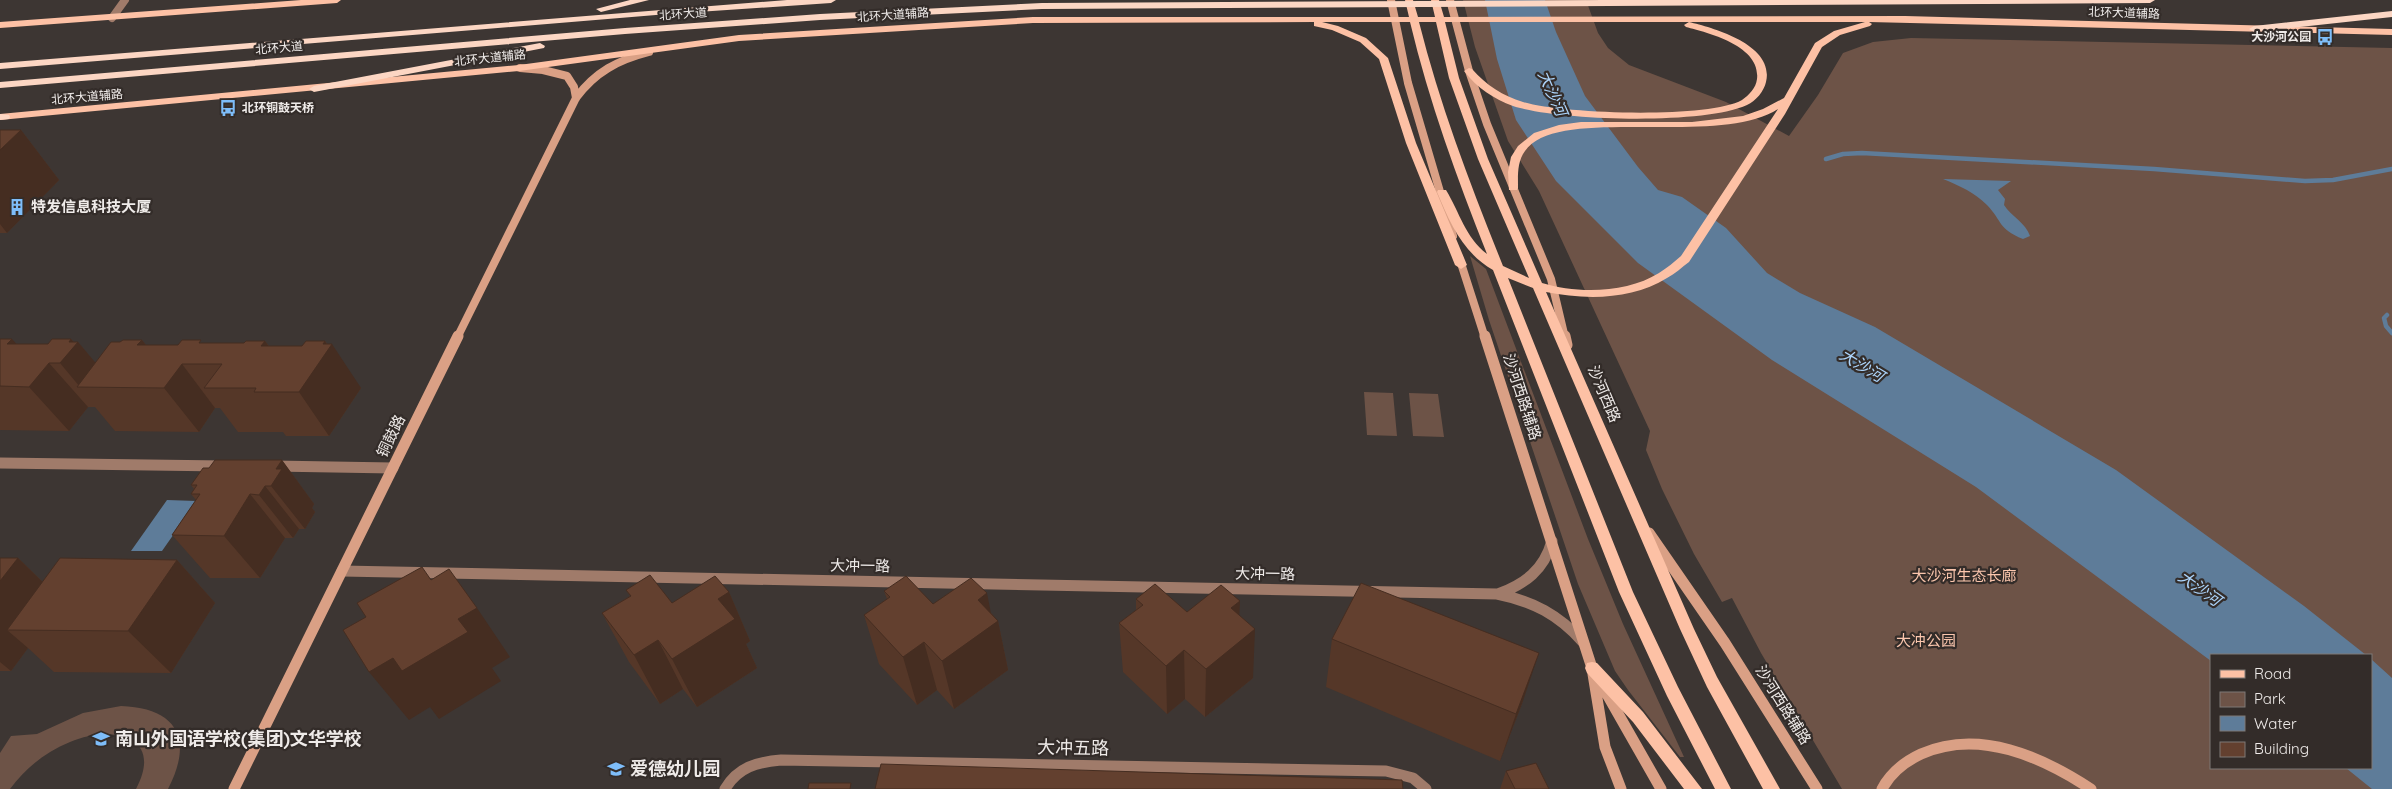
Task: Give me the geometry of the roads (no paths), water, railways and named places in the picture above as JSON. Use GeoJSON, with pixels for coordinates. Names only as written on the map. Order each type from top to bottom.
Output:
{"type":"FeatureCollection","features":[{"type":"Feature","properties":{"kind":"highway"},"geometry":{"type":"LineString","coordinates":[[477,26],[591,10],[644,0]]}},
{"type":"Feature","properties":{"kind":"highway","name":"北环大道"},"geometry":{"type":"LineString","coordinates":[[0,66],[477,26],[831,0]]}},
{"type":"Feature","properties":{"kind":"highway","name":"北环大道"},"geometry":{"type":"LineString","coordinates":[[0,85],[625,31],[830,16],[1042,6],[2150,0]]}},
{"type":"Feature","properties":{"kind":"highway"},"geometry":{"type":"LineString","coordinates":[[2254,29],[2392,14]]}},
{"type":"Feature","properties":{"kind":"highway"},"geometry":{"type":"LineString","coordinates":[[314,89],[625,31]]}},
{"type":"Feature","properties":{"kind":"main road"},"geometry":{"type":"LineString","coordinates":[[0,25],[337,0]]}},
{"type":"Feature","properties":{"kind":"main road","name":"沙河西路辅路"},"geometry":{"type":"LineString","coordinates":[[1391,0],[1408,84],[1442,192],[1461,265],[1552,541],[1583,642],[1592,668],[1661,789]]}},
{"type":"Feature","properties":{"kind":"main road"},"geometry":{"type":"LineString","coordinates":[[1409,0],[1428,78],[1456,162],[1626,592],[1672,691],[1723,789]]}},
{"type":"Feature","properties":{"kind":"main road","name":"沙河西路"},"geometry":{"type":"LineString","coordinates":[[1434,0],[1454,78],[1473,133],[1636,514],[1712,682],[1772,789]]}},
{"type":"Feature","properties":{"kind":"main road"},"geometry":{"type":"LineString","coordinates":[[1450,0],[1469,71],[1495,147],[1551,279],[1570,356]]}},
{"type":"Feature","properties":{"kind":"main road","name":"北环大道辅路"},"geometry":{"type":"LineString","coordinates":[[2,117],[314,89],[519,68],[666,47],[769,35],[969,22],[1110,18],[1905,19],[2392,32]]}},
{"type":"Feature","properties":{"kind":"main road"},"geometry":{"type":"LineString","coordinates":[[1272,19],[1335,28],[1363,40],[1383,58],[1411,143],[1461,265]]}},
{"type":"Feature","properties":{"kind":"main road"},"geometry":{"type":"LineString","coordinates":[[1442,192],[1463,236],[1473,248],[1492,264],[1534,284],[1564,291],[1593,294],[1623,291],[1647,285],[1663,277],[1685,259],[1791,94],[1818,46],[1827,39],[1865,24],[1905,19]]}},
{"type":"Feature","properties":{"kind":"main road"},"geometry":{"type":"LineString","coordinates":[[1469,71],[1481,85],[1517,104],[1566,113],[1708,112],[1744,103],[1756,92],[1762,80],[1762,73],[1754,58],[1740,45],[1716,33],[1694,26],[1634,20]]}},
{"type":"Feature","properties":{"kind":"main road","name":"铜鼓路"},"geometry":{"type":"LineString","coordinates":[[234,789],[576,98],[585,84],[606,66],[666,47]]}},
{"type":"Feature","properties":{"kind":"main road"},"geometry":{"type":"LineString","coordinates":[[519,68],[543,70],[567,76],[571,80],[576,98]]}},
{"type":"Feature","properties":{"kind":"main road"},"geometry":{"type":"LineString","coordinates":[[1513,188],[1516,156],[1528,141],[1562,128],[1591,124],[1729,123],[1770,112],[1791,94]]}},
{"type":"Feature","properties":{"kind":"main road","name":"沙河西路辅路"},"geometry":{"type":"LineString","coordinates":[[1636,514],[1725,643],[1817,789]]}},
{"type":"Feature","properties":{"kind":"main road"},"geometry":{"type":"LineString","coordinates":[[1592,668],[1603,742],[1621,789]]}},
{"type":"Feature","properties":{"kind":"main road"},"geometry":{"type":"LineString","coordinates":[[1592,668],[1638,717],[1694,789]]}},
{"type":"Feature","properties":{"kind":"main road"},"geometry":{"type":"LineString","coordinates":[[1882,789],[1885,782],[1901,765],[1921,753],[1946,746],[1974,744],[2003,748],[2035,758],[2057,768],[2091,789]]}},
{"type":"Feature","properties":{"kind":"street"},"geometry":{"type":"LineString","coordinates":[[112,18],[125,0]]}},
{"type":"Feature","properties":{"kind":"street"},"geometry":{"type":"LineString","coordinates":[[0,463],[235,466]]}},
{"type":"Feature","properties":{"kind":"street"},"geometry":{"type":"LineString","coordinates":[[264,466],[393,468]]}},
{"type":"Feature","properties":{"kind":"street","name":"大冲一路"},"geometry":{"type":"LineString","coordinates":[[1497,594],[1519,586],[1536,574],[1546,561],[1552,541]]}},
{"type":"Feature","properties":{"kind":"street","name":"大冲一路"},"geometry":{"type":"LineString","coordinates":[[342,571],[1497,594],[1527,600],[1554,614],[1565,622],[1583,642]]}},
{"type":"Feature","properties":{"kind":"street","name":"大冲五路"},"geometry":{"type":"LineString","coordinates":[[725,789],[734,774],[742,769],[781,760],[1386,771],[1413,778],[1426,789]]}},
{"type":"Feature","properties":{"kind":"water","name":"大沙河"},"geometry":{"type":"Polygon","coordinates":[[[1485,0],[1545,0],[1556,32],[1585,96],[1638,167],[1658,190],[1682,197],[1726,228],[1767,273],[1800,293],[1875,327],[2116,470],[2304,606],[2365,654],[2210,654],[2210,660],[1976,487],[1772,360],[1638,263],[1556,181],[1516,120],[1497,59],[1485,0]]]}},
{"type":"Feature","properties":{"kind":"water"},"geometry":{"type":"Polygon","coordinates":[[[1943,179],[2011,181],[1998,190],[2005,199],[2004,205],[2025,227],[2030,236],[2023,239],[2009,232],[1982,200],[1943,179]]]}},
{"type":"Feature","properties":{"kind":"water"},"geometry":{"type":"Polygon","coordinates":[[[167,500],[197,501],[162,551],[131,551],[167,500]]]}},
{"type":"Feature","properties":{"kind":"water"},"geometry":{"type":"Polygon","coordinates":[[[2372,660],[2392,678],[2392,789],[2372,789],[2347,769],[2372,769],[2372,660]]]}},
{"type":"Feature","properties":{"kind":"waterway"},"geometry":{"type":"LineString","coordinates":[[1826,159],[1843,154],[1862,153],[2154,169],[2305,181],[2333,180],[2392,169]]}},
{"type":"Feature","properties":{"kind":"waterway"},"geometry":{"type":"LineString","coordinates":[[2387,315],[2384,318],[2386,326],[2392,333]]}},
{"type":"Feature","properties":{"kind":"place","name":"大沙河公园"},"geometry":{"type":"Point","coordinates":[2325,37]}},
{"type":"Feature","properties":{"kind":"place","name":"北环铜鼓天桥"},"geometry":{"type":"Point","coordinates":[228,108]}},
{"type":"Feature","properties":{"kind":"place","name":"特发信息科技大厦"},"geometry":{"type":"Point","coordinates":[17,207]}},
{"type":"Feature","properties":{"kind":"place","name":"南山外国语学校(集团)文华学校"},"geometry":{"type":"Point","coordinates":[101,739]}},
{"type":"Feature","properties":{"kind":"place","name":"爱德幼儿园"},"geometry":{"type":"Point","coordinates":[616,769]}},
{"type":"Feature","properties":{"kind":"park label","name":"大沙河生态长廊"},"geometry":{"type":"Point","coordinates":[1964,576]}},
{"type":"Feature","properties":{"kind":"park label","name":"大冲公园"},"geometry":{"type":"Point","coordinates":[1926,641]}}]}
